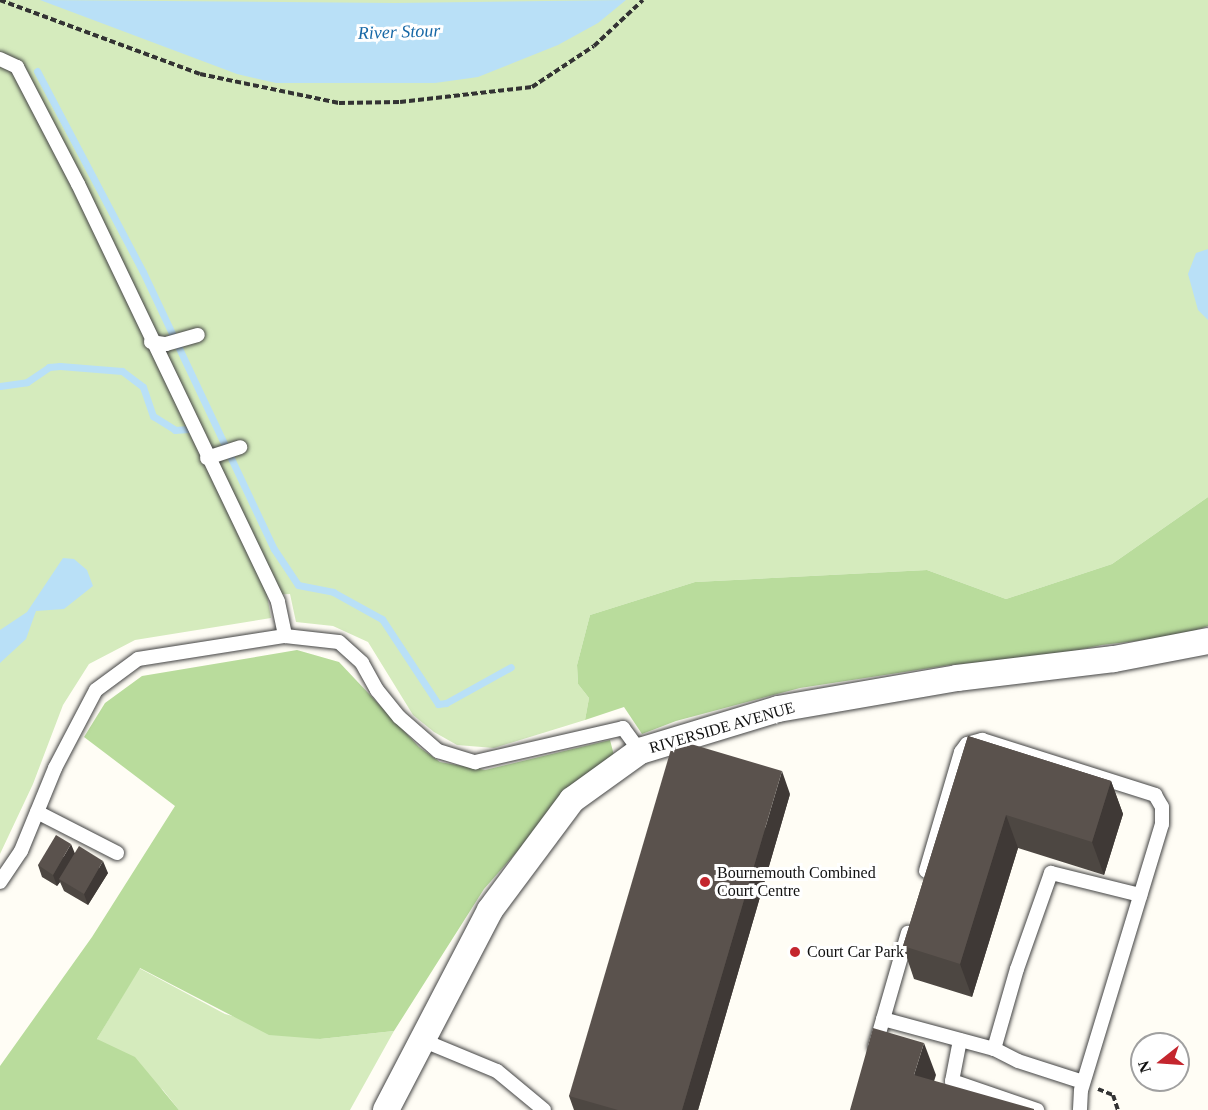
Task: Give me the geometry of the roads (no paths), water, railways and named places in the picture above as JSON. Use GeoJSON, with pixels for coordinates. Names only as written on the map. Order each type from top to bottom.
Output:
{"type":"FeatureCollection","features":[{"type":"Feature","properties":{"kind":"street","name":"RIVERSIDE AVENUE"},"geometry":{"type":"LineString","coordinates":[[387,1110],[490,910],[572,800],[640,752],[778,709],[957,678],[1114,659],[1208,641]]}},
{"type":"Feature","properties":{"kind":"lane"},"geometry":{"type":"LineString","coordinates":[[0,59],[17,67],[36,100],[278,602],[285,636]]}},
{"type":"Feature","properties":{"kind":"lane"},"geometry":{"type":"LineString","coordinates":[[151,342],[166,344],[198,335]]}},
{"type":"Feature","properties":{"kind":"lane"},"geometry":{"type":"LineString","coordinates":[[207,458],[240,447]]}},
{"type":"Feature","properties":{"kind":"lane"},"geometry":{"type":"LineString","coordinates":[[0,882],[21,851],[37,812],[96,690],[138,659],[285,636],[339,642],[362,663],[376,690],[399,717],[438,751],[475,762],[623,728],[640,752]]}},
{"type":"Feature","properties":{"kind":"lane"},"geometry":{"type":"LineString","coordinates":[[922,886],[961,752],[967,744],[982,740],[1155,795],[1162,807],[1162,824],[1083,1083],[1080,1110]]}},
{"type":"Feature","properties":{"kind":"lane"},"geometry":{"type":"LineString","coordinates":[[37,812],[117,853]]}},
{"type":"Feature","properties":{"kind":"lane"},"geometry":{"type":"LineString","coordinates":[[994,1049],[1017,969],[1051,873],[1140,895]]}},
{"type":"Feature","properties":{"kind":"lane"},"geometry":{"type":"LineString","coordinates":[[870,1064],[912,919]]}},
{"type":"Feature","properties":{"kind":"lane"},"geometry":{"type":"LineString","coordinates":[[883,1019],[994,1049],[1018,1061],[1083,1083]]}},
{"type":"Feature","properties":{"kind":"lane"},"geometry":{"type":"LineString","coordinates":[[422,1040],[496,1071],[544,1110]]}},
{"type":"Feature","properties":{"kind":"lane"},"geometry":{"type":"LineString","coordinates":[[960,1040],[952,1081],[1037,1110]]}},
{"type":"Feature","properties":{"kind":"water","name":"River Stour"},"geometry":{"type":"Polygon","coordinates":[[[40,0],[395,3],[626,0],[598,23],[558,45],[478,77],[435,83],[276,83],[237,74],[40,0]]]}},
{"type":"Feature","properties":{"kind":"water"},"geometry":{"type":"Polygon","coordinates":[[[1208,249],[1208,320],[1198,310],[1188,274],[1196,253],[1208,249]]]}},
{"type":"Feature","properties":{"kind":"water"},"geometry":{"type":"Polygon","coordinates":[[[63,558],[74,559],[87,570],[93,586],[64,609],[36,611],[26,639],[0,663],[0,630],[27,612],[63,558]]]}},
{"type":"Feature","properties":{"kind":"waterway"},"geometry":{"type":"LineString","coordinates":[[37,71],[143,272],[274,549],[298,585],[333,592],[382,619],[438,704],[446,703],[511,667]]}},
{"type":"Feature","properties":{"kind":"waterway"},"geometry":{"type":"LineString","coordinates":[[0,386],[27,382],[49,367],[122,371],[143,387],[153,416],[175,430],[188,429]]}},
{"type":"Feature","properties":{"kind":"place","name":"Bournemouth Combined Court Centre"},"geometry":{"type":"Point","coordinates":[705,882]}},
{"type":"Feature","properties":{"kind":"place","name":"Court Car Park"},"geometry":{"type":"Point","coordinates":[795,952]}}]}
